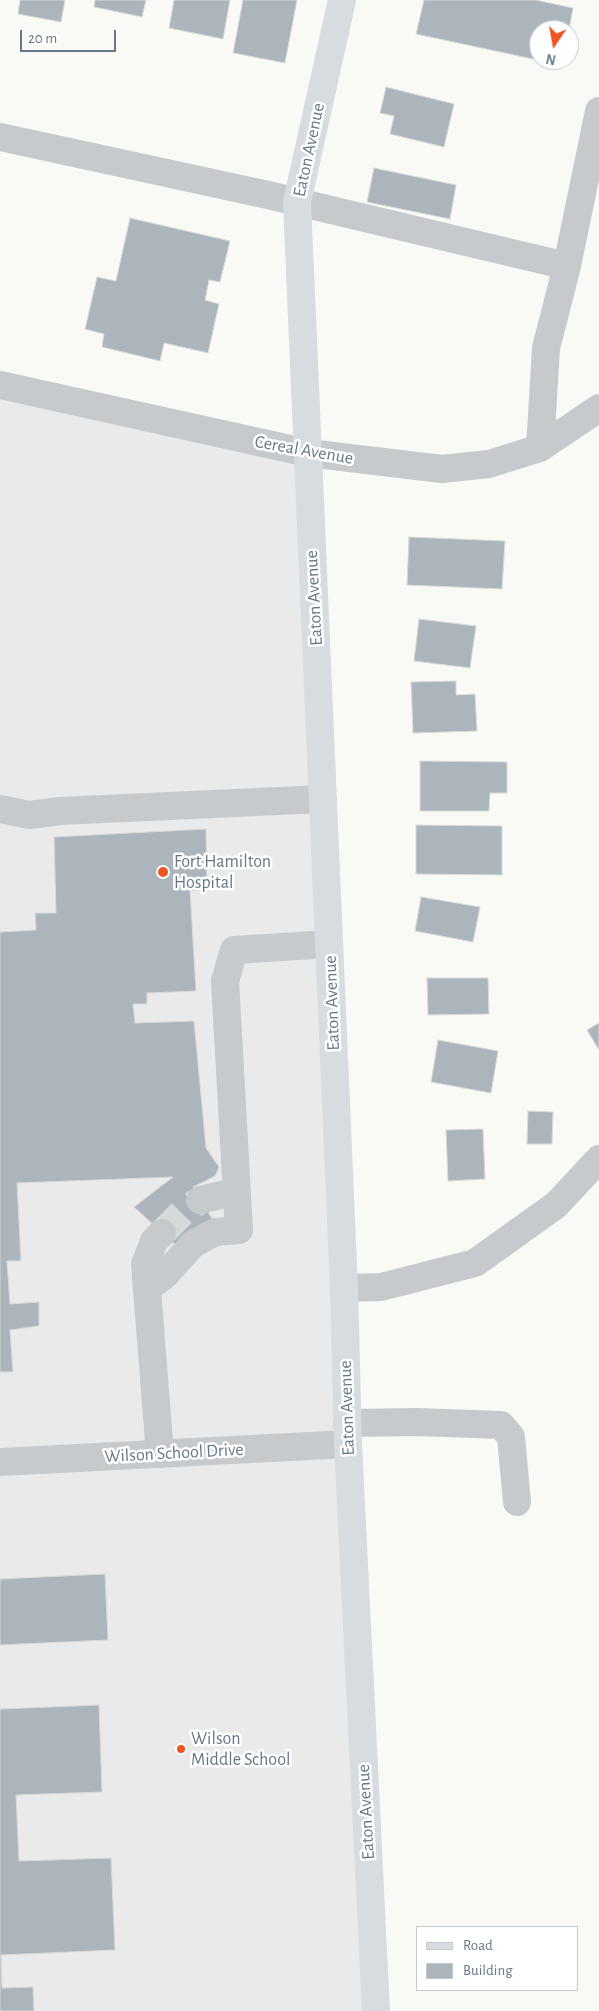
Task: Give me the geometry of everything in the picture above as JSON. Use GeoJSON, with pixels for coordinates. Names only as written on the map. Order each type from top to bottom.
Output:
{"type":"FeatureCollection","features":[{"type":"Feature","properties":{"kind":"main road","name":"Eaton Avenue"},"geometry":{"type":"LineString","coordinates":[[342,0],[297,202],[344,1288],[347,1433],[376,2011]]}},
{"type":"Feature","properties":{"kind":"street"},"geometry":{"type":"LineString","coordinates":[[540,448],[546,348],[567,266],[599,111]]}},
{"type":"Feature","properties":{"kind":"street"},"geometry":{"type":"LineString","coordinates":[[0,137],[297,202],[567,266]]}},
{"type":"Feature","properties":{"kind":"street","name":"Cereal Avenue"},"geometry":{"type":"LineString","coordinates":[[0,385],[308,454],[442,469],[489,464],[540,448],[599,408]]}},
{"type":"Feature","properties":{"kind":"street"},"geometry":{"type":"LineString","coordinates":[[0,809],[29,815],[60,811],[323,799]]}},
{"type":"Feature","properties":{"kind":"street"},"geometry":{"type":"LineString","coordinates":[[148,1288],[166,1274],[193,1244],[215,1232],[239,1230],[225,981],[234,950],[329,944]]}},
{"type":"Feature","properties":{"kind":"street"},"geometry":{"type":"LineString","coordinates":[[344,1288],[381,1287],[475,1263],[556,1205],[599,1159]]}},
{"type":"Feature","properties":{"kind":"street"},"geometry":{"type":"LineString","coordinates":[[200,1200],[237,1191]]}},
{"type":"Feature","properties":{"kind":"street"},"geometry":{"type":"LineString","coordinates":[[160,1454],[145,1264],[154,1241],[162,1233]]}},
{"type":"Feature","properties":{"kind":"street","name":"Wilson School Drive"},"geometry":{"type":"LineString","coordinates":[[0,1462],[160,1454],[347,1433],[417,1422],[501,1425],[511,1437],[516,1502]]}},
{"type":"Feature","properties":{"kind":"shaded area","name":"Fort Hamilton Hospital"},"geometry":{"type":"Polygon","coordinates":[[[0,385],[308,453],[376,2011],[0,2011],[0,385]]]}},
{"type":"Feature","properties":{"kind":"building"},"geometry":{"type":"Polygon","coordinates":[[[20,0],[65,0],[61,22],[18,14],[20,0]]]}},
{"type":"Feature","properties":{"kind":"building"},"geometry":{"type":"Polygon","coordinates":[[[95,0],[146,0],[142,17],[94,7],[95,0]]]}},
{"type":"Feature","properties":{"kind":"building"},"geometry":{"type":"Polygon","coordinates":[[[174,0],[230,0],[223,39],[169,28],[174,0]]]}},
{"type":"Feature","properties":{"kind":"building"},"geometry":{"type":"Polygon","coordinates":[[[243,0],[297,0],[285,63],[233,53],[243,0]]]}},
{"type":"Feature","properties":{"kind":"building"},"geometry":{"type":"Polygon","coordinates":[[[424,0],[536,0],[573,8],[571,20],[529,20],[529,58],[416,34],[424,0]]]}},
{"type":"Feature","properties":{"kind":"building"},"geometry":{"type":"Polygon","coordinates":[[[386,87],[454,104],[444,147],[390,134],[394,116],[380,113],[386,87]]]}},
{"type":"Feature","properties":{"kind":"building"},"geometry":{"type":"Polygon","coordinates":[[[374,168],[456,185],[450,219],[367,202],[374,168]]]}},
{"type":"Feature","properties":{"kind":"building"},"geometry":{"type":"Polygon","coordinates":[[[130,218],[230,241],[220,282],[209,280],[205,300],[219,304],[208,353],[164,343],[160,361],[102,347],[104,334],[85,329],[97,277],[116,281],[130,218]]]}},
{"type":"Feature","properties":{"kind":"building"},"geometry":{"type":"Polygon","coordinates":[[[409,537],[505,541],[502,589],[407,585],[409,537]]]}},
{"type":"Feature","properties":{"kind":"building"},"geometry":{"type":"Polygon","coordinates":[[[419,619],[476,626],[470,668],[414,661],[419,619]]]}},
{"type":"Feature","properties":{"kind":"building"},"geometry":{"type":"Polygon","coordinates":[[[456,681],[456,695],[475,694],[477,731],[413,733],[411,682],[456,681]]]}},
{"type":"Feature","properties":{"kind":"building"},"geometry":{"type":"Polygon","coordinates":[[[420,761],[507,762],[507,793],[490,793],[489,811],[420,811],[420,761]]]}},
{"type":"Feature","properties":{"kind":"building"},"geometry":{"type":"Polygon","coordinates":[[[416,825],[502,826],[502,875],[416,874],[416,825]]]}},
{"type":"Feature","properties":{"kind":"building"},"geometry":{"type":"Polygon","coordinates":[[[206,829],[207,891],[190,890],[196,991],[147,993],[147,1004],[133,1004],[135,1023],[194,1021],[206,1148],[219,1167],[215,1176],[193,1187],[214,1222],[180,1249],[134,1207],[173,1177],[17,1183],[21,1261],[7,1261],[10,1304],[39,1302],[39,1326],[10,1330],[13,1372],[0,1372],[0,932],[36,930],[35,913],[56,913],[54,837],[206,829]]]}},
{"type":"Feature","properties":{"kind":"building"},"geometry":{"type":"Polygon","coordinates":[[[421,897],[480,907],[473,942],[415,931],[421,897]]]}},
{"type":"Feature","properties":{"kind":"building"},"geometry":{"type":"Polygon","coordinates":[[[427,978],[488,978],[489,1014],[428,1015],[427,978]]]}},
{"type":"Feature","properties":{"kind":"building"},"geometry":{"type":"Polygon","coordinates":[[[599,1023],[599,1050],[587,1030],[599,1023]]]}},
{"type":"Feature","properties":{"kind":"building"},"geometry":{"type":"Polygon","coordinates":[[[438,1040],[498,1051],[491,1093],[431,1082],[438,1040]]]}},
{"type":"Feature","properties":{"kind":"building"},"geometry":{"type":"Polygon","coordinates":[[[528,1111],[553,1112],[552,1144],[527,1144],[528,1111]]]}},
{"type":"Feature","properties":{"kind":"building"},"geometry":{"type":"Polygon","coordinates":[[[483,1129],[485,1179],[448,1181],[446,1130],[483,1129]]]}},
{"type":"Feature","properties":{"kind":"building"},"geometry":{"type":"Polygon","coordinates":[[[105,1574],[108,1640],[0,1645],[0,1579],[105,1574]]]}},
{"type":"Feature","properties":{"kind":"building"},"geometry":{"type":"Polygon","coordinates":[[[99,1705],[102,1792],[16,1795],[19,1861],[111,1858],[115,1950],[1,1955],[2,1988],[33,1987],[34,2011],[0,2011],[0,1709],[99,1705]]]}},
{"type":"Feature","properties":{"kind":"tunnel"},"geometry":{"type":"LineString","coordinates":[[162,1233],[182,1213],[200,1200]]}},
{"type":"Feature","properties":{"kind":"place","name":"Fort Hamilton Hospital"},"geometry":{"type":"Point","coordinates":[163,872]}},
{"type":"Feature","properties":{"kind":"place","name":"Wilson Middle School"},"geometry":{"type":"Point","coordinates":[181,1749]}}]}
